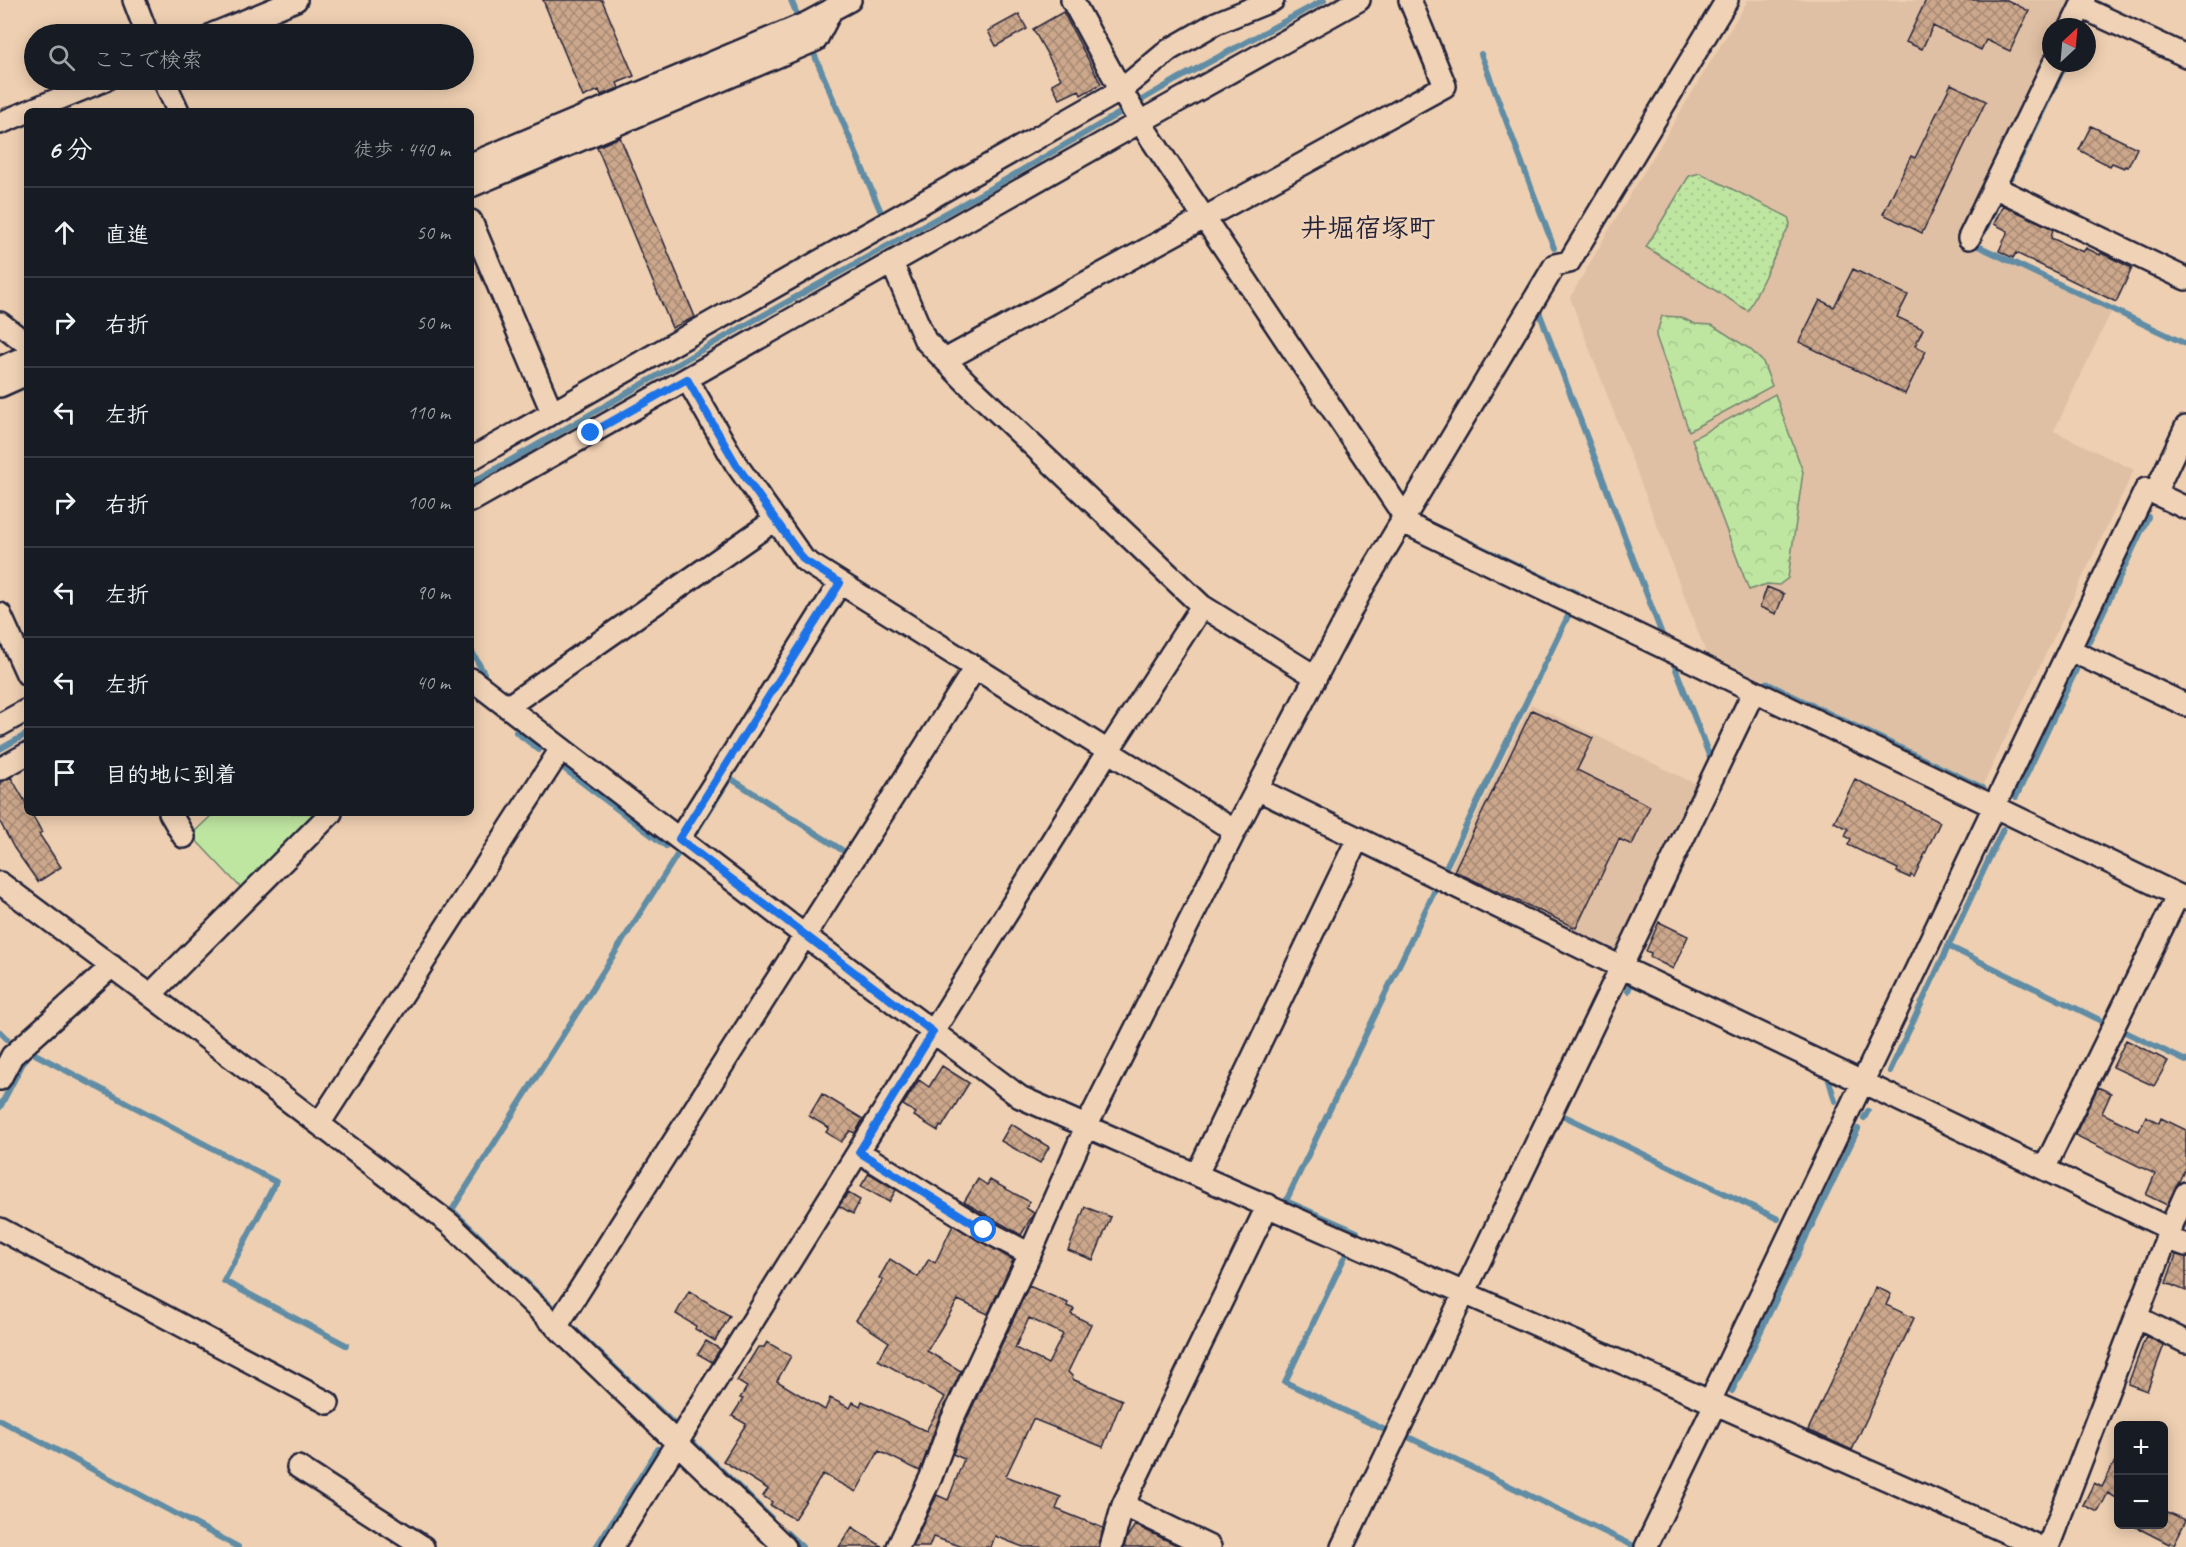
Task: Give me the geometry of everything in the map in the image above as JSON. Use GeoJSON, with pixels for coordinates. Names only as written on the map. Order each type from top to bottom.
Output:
{"type":"FeatureCollection","features":[{"type":"Feature","properties":{"kind":"street"},"geometry":{"type":"LineString","coordinates":[[134,0],[143,24]]}},
{"type":"Feature","properties":{"kind":"street"},"geometry":{"type":"LineString","coordinates":[[237,24],[296,0]]}},
{"type":"Feature","properties":{"kind":"street"},"geometry":{"type":"LineString","coordinates":[[1072,0],[1130,106],[1402,518],[2182,897],[2044,1169]]}},
{"type":"Feature","properties":{"kind":"street"},"geometry":{"type":"LineString","coordinates":[[474,499],[892,263],[1130,106],[1169,51],[1216,23],[1273,0]]}},
{"type":"Feature","properties":{"kind":"street"},"geometry":{"type":"LineString","coordinates":[[474,457],[552,412],[1130,106],[1359,0]]}},
{"type":"Feature","properties":{"kind":"street"},"geometry":{"type":"LineString","coordinates":[[945,360],[1445,86],[1410,0]]}},
{"type":"Feature","properties":{"kind":"street"},"geometry":{"type":"LineString","coordinates":[[898,1547],[931,1477],[951,1422],[1030,1254],[1087,1125],[1235,831],[1364,585],[1555,265],[1569,262],[1727,0]]}},
{"type":"Feature","properties":{"kind":"street"},"geometry":{"type":"LineString","coordinates":[[2076,18],[2083,3],[2186,56]]}},
{"type":"Feature","properties":{"kind":"street"},"geometry":{"type":"LineString","coordinates":[[474,184],[534,149],[807,23],[841,5]]}},
{"type":"Feature","properties":{"kind":"street"},"geometry":{"type":"LineString","coordinates":[[1969,238],[2050,72]]}},
{"type":"Feature","properties":{"kind":"street"},"geometry":{"type":"LineString","coordinates":[[35,108],[80,90]]}},
{"type":"Feature","properties":{"kind":"street"},"geometry":{"type":"LineString","coordinates":[[169,90],[177,108]]}},
{"type":"Feature","properties":{"kind":"street"},"geometry":{"type":"LineString","coordinates":[[0,123],[24,113]]}},
{"type":"Feature","properties":{"kind":"street"},"geometry":{"type":"LineString","coordinates":[[474,163],[534,149]]}},
{"type":"Feature","properties":{"kind":"street"},"geometry":{"type":"LineString","coordinates":[[1994,187],[2186,279]]}},
{"type":"Feature","properties":{"kind":"street"},"geometry":{"type":"LineString","coordinates":[[474,228],[552,412]]}},
{"type":"Feature","properties":{"kind":"street"},"geometry":{"type":"LineString","coordinates":[[892,263],[925,340],[945,360],[1202,606],[1316,677]]}},
{"type":"Feature","properties":{"kind":"street"},"geometry":{"type":"LineString","coordinates":[[0,323],[24,342]]}},
{"type":"Feature","properties":{"kind":"street"},"geometry":{"type":"LineString","coordinates":[[0,368],[24,357]]}},
{"type":"Feature","properties":{"kind":"street"},"geometry":{"type":"LineString","coordinates":[[0,386],[24,375]]}},
{"type":"Feature","properties":{"kind":"street"},"geometry":{"type":"LineString","coordinates":[[687,379],[736,464],[804,560],[1235,831]]}},
{"type":"Feature","properties":{"kind":"street"},"geometry":{"type":"LineString","coordinates":[[2155,493],[2186,427]]}},
{"type":"Feature","properties":{"kind":"street"},"geometry":{"type":"LineString","coordinates":[[1646,1547],[1863,1083],[2146,489],[2186,508]]}},
{"type":"Feature","properties":{"kind":"street"},"geometry":{"type":"LineString","coordinates":[[507,707],[776,520]]}},
{"type":"Feature","properties":{"kind":"street"},"geometry":{"type":"LineString","coordinates":[[679,839],[840,583]]}},
{"type":"Feature","properties":{"kind":"street"},"geometry":{"type":"LineString","coordinates":[[612,1547],[1108,751],[1202,606]]}},
{"type":"Feature","properties":{"kind":"street"},"geometry":{"type":"LineString","coordinates":[[1,617],[24,667]]}},
{"type":"Feature","properties":{"kind":"street"},"geometry":{"type":"LineString","coordinates":[[2070,650],[2186,705]]}},
{"type":"Feature","properties":{"kind":"street"},"geometry":{"type":"LineString","coordinates":[[556,1327],[975,668]]}},
{"type":"Feature","properties":{"kind":"street"},"geometry":{"type":"LineString","coordinates":[[474,681],[804,935],[1020,1097],[2041,1547],[2186,1194]]}},
{"type":"Feature","properties":{"kind":"street"},"geometry":{"type":"LineString","coordinates":[[1342,1547],[1754,691]]}},
{"type":"Feature","properties":{"kind":"street"},"geometry":{"type":"LineString","coordinates":[[0,725],[24,712]]}},
{"type":"Feature","properties":{"kind":"street"},"geometry":{"type":"LineString","coordinates":[[319,1124],[561,748]]}},
{"type":"Feature","properties":{"kind":"street"},"geometry":{"type":"LineString","coordinates":[[0,769],[24,756]]}},
{"type":"Feature","properties":{"kind":"street"},"geometry":{"type":"LineString","coordinates":[[1257,789],[1621,967],[2044,1169],[2186,1245]]}},
{"type":"Feature","properties":{"kind":"street"},"geometry":{"type":"LineString","coordinates":[[172,816],[184,837]]}},
{"type":"Feature","properties":{"kind":"street"},"geometry":{"type":"LineString","coordinates":[[150,995],[328,816]]}},
{"type":"Feature","properties":{"kind":"street"},"geometry":{"type":"LineString","coordinates":[[1197,1174],[1358,838]]}},
{"type":"Feature","properties":{"kind":"street"},"geometry":{"type":"LineString","coordinates":[[0,883],[450,1224],[785,1547]]}},
{"type":"Feature","properties":{"kind":"street"},"geometry":{"type":"LineString","coordinates":[[0,1079],[6,1050],[112,966]]}},
{"type":"Feature","properties":{"kind":"street"},"geometry":{"type":"LineString","coordinates":[[859,1152],[984,1230],[1030,1254]]}},
{"type":"Feature","properties":{"kind":"street"},"geometry":{"type":"LineString","coordinates":[[1111,1547],[1123,1505],[1268,1205]]}},
{"type":"Feature","properties":{"kind":"street"},"geometry":{"type":"LineString","coordinates":[[0,1228],[328,1403]]}},
{"type":"Feature","properties":{"kind":"street"},"geometry":{"type":"LineString","coordinates":[[2136,1317],[2186,1342]]}},
{"type":"Feature","properties":{"kind":"street"},"geometry":{"type":"LineString","coordinates":[[298,1467],[423,1547]]}},
{"type":"Feature","properties":{"kind":"street"},"geometry":{"type":"LineString","coordinates":[[1123,1505],[1210,1547]]}},
{"type":"Feature","properties":{"kind":"shaded area"},"geometry":{"type":"Polygon","coordinates":[[[1748,0],[2075,0],[2066,18],[2042,18],[2042,69],[1960,239],[2111,312],[2054,431],[2134,470],[1983,785],[1706,653],[1570,298],[1748,0]]]}},
{"type":"Feature","properties":{"kind":"shaded area"},"geometry":{"type":"Polygon","coordinates":[[[1531,704],[1700,786],[1621,950],[1613,953],[1448,873],[1531,704]]]}},
{"type":"Feature","properties":{"kind":"green space"},"geometry":{"type":"Polygon","coordinates":[[[1700,173],[1788,217],[1790,224],[1748,311],[1646,247],[1689,176],[1700,173]]]}},
{"type":"Feature","properties":{"kind":"green space"},"geometry":{"type":"Polygon","coordinates":[[[1662,316],[1680,317],[1695,324],[1712,325],[1750,349],[1763,362],[1772,386],[1689,431],[1656,336],[1662,316]]]}},
{"type":"Feature","properties":{"kind":"green space"},"geometry":{"type":"Polygon","coordinates":[[[1775,394],[1803,472],[1788,578],[1779,585],[1767,584],[1749,590],[1692,439],[1775,394]]]}},
{"type":"Feature","properties":{"kind":"green space"},"geometry":{"type":"Polygon","coordinates":[[[211,816],[314,816],[242,889],[191,835],[211,816]]]}},
{"type":"Feature","properties":{"kind":"building"},"geometry":{"type":"Polygon","coordinates":[[[543,0],[602,0],[634,76],[617,83],[619,88],[601,95],[599,90],[583,97],[543,0]]]}},
{"type":"Feature","properties":{"kind":"building"},"geometry":{"type":"Polygon","coordinates":[[[1926,0],[2007,0],[2029,11],[2010,51],[1986,40],[1981,50],[1933,26],[1922,49],[1906,42],[1926,0]]]}},
{"type":"Feature","properties":{"kind":"building"},"geometry":{"type":"Polygon","coordinates":[[[1063,12],[1101,84],[1081,95],[1079,90],[1060,99],[1052,84],[1061,79],[1033,29],[1063,12]]]}},
{"type":"Feature","properties":{"kind":"building"},"geometry":{"type":"Polygon","coordinates":[[[1019,14],[1027,29],[996,46],[988,31],[1019,14]]]}},
{"type":"Feature","properties":{"kind":"building"},"geometry":{"type":"Polygon","coordinates":[[[1951,84],[1986,101],[1922,233],[1883,214],[1911,156],[1915,158],[1951,84]]]}},
{"type":"Feature","properties":{"kind":"building"},"geometry":{"type":"Polygon","coordinates":[[[2091,126],[2137,148],[2128,167],[2124,168],[2112,163],[2110,166],[2079,150],[2091,126]]]}},
{"type":"Feature","properties":{"kind":"building"},"geometry":{"type":"Polygon","coordinates":[[[620,137],[695,317],[672,328],[597,147],[620,137]]]}},
{"type":"Feature","properties":{"kind":"building"},"geometry":{"type":"Polygon","coordinates":[[[2003,205],[2053,229],[2051,238],[2083,252],[2086,248],[2100,255],[2101,253],[2132,268],[2116,302],[2016,253],[2013,258],[1999,251],[2008,231],[1994,224],[2003,205]]]}},
{"type":"Feature","properties":{"kind":"building"},"geometry":{"type":"Polygon","coordinates":[[[1853,269],[1908,295],[1897,317],[1923,329],[1915,346],[1926,351],[1905,394],[1799,342],[1820,300],[1834,307],[1853,269]]]}},
{"type":"Feature","properties":{"kind":"building"},"geometry":{"type":"Polygon","coordinates":[[[1767,587],[1784,594],[1776,614],[1760,607],[1767,587]]]}},
{"type":"Feature","properties":{"kind":"building"},"geometry":{"type":"Polygon","coordinates":[[[1532,710],[1593,738],[1577,770],[1650,806],[1632,845],[1619,839],[1576,928],[1454,871],[1532,710]]]}},
{"type":"Feature","properties":{"kind":"building"},"geometry":{"type":"Polygon","coordinates":[[[11,777],[24,800],[24,816],[33,816],[42,832],[39,834],[61,867],[38,882],[14,848],[0,822],[0,783],[11,777]]]}},
{"type":"Feature","properties":{"kind":"building"},"geometry":{"type":"Polygon","coordinates":[[[1855,779],[1940,822],[1914,877],[1911,875],[1910,878],[1897,872],[1898,869],[1848,845],[1851,839],[1845,836],[1848,829],[1834,822],[1855,779]]]}},
{"type":"Feature","properties":{"kind":"building"},"geometry":{"type":"Polygon","coordinates":[[[1659,922],[1688,936],[1673,969],[1650,957],[1651,953],[1646,951],[1659,922]]]}},
{"type":"Feature","properties":{"kind":"building"},"geometry":{"type":"Polygon","coordinates":[[[2126,1040],[2168,1061],[2154,1086],[2113,1067],[2126,1040]]]}},
{"type":"Feature","properties":{"kind":"building"},"geometry":{"type":"Polygon","coordinates":[[[942,1066],[969,1083],[938,1131],[914,1116],[916,1113],[903,1105],[919,1080],[929,1087],[942,1066]]]}},
{"type":"Feature","properties":{"kind":"building"},"geometry":{"type":"Polygon","coordinates":[[[2098,1087],[2111,1093],[2102,1113],[2139,1131],[2146,1116],[2159,1123],[2161,1118],[2186,1130],[2186,1167],[2167,1205],[2146,1195],[2155,1174],[2075,1135],[2098,1087]]]}},
{"type":"Feature","properties":{"kind":"building"},"geometry":{"type":"Polygon","coordinates":[[[822,1094],[863,1119],[855,1133],[850,1131],[841,1142],[826,1132],[829,1128],[809,1116],[822,1094]]]}},
{"type":"Feature","properties":{"kind":"building"},"geometry":{"type":"Polygon","coordinates":[[[1011,1124],[1049,1147],[1040,1163],[1001,1141],[1011,1124]]]}},
{"type":"Feature","properties":{"kind":"building"},"geometry":{"type":"Polygon","coordinates":[[[869,1173],[896,1190],[889,1202],[861,1186],[869,1173]]]}},
{"type":"Feature","properties":{"kind":"building"},"geometry":{"type":"Polygon","coordinates":[[[978,1179],[987,1185],[990,1180],[1030,1202],[1026,1208],[1034,1213],[1021,1235],[964,1202],[978,1179]]]}},
{"type":"Feature","properties":{"kind":"building"},"geometry":{"type":"Polygon","coordinates":[[[848,1193],[860,1200],[853,1214],[839,1206],[848,1193]]]}},
{"type":"Feature","properties":{"kind":"building"},"geometry":{"type":"Polygon","coordinates":[[[1085,1207],[1111,1217],[1093,1260],[1068,1250],[1085,1207]]]}},
{"type":"Feature","properties":{"kind":"building"},"geometry":{"type":"Polygon","coordinates":[[[953,1225],[1013,1260],[988,1314],[958,1300],[927,1351],[961,1371],[939,1418],[920,1471],[879,1451],[856,1492],[823,1474],[794,1519],[770,1505],[772,1502],[763,1496],[768,1489],[723,1461],[746,1424],[732,1416],[743,1399],[740,1398],[747,1387],[737,1381],[758,1347],[764,1347],[767,1342],[791,1356],[777,1381],[825,1410],[830,1398],[850,1408],[853,1402],[860,1406],[862,1401],[926,1431],[945,1397],[878,1360],[889,1342],[856,1320],[883,1280],[879,1278],[890,1259],[918,1277],[929,1259],[935,1263],[953,1225]]]}},
{"type":"Feature","properties":{"kind":"building"},"geometry":{"type":"Polygon","coordinates":[[[2176,1255],[2186,1257],[2186,1291],[2166,1283],[2176,1255]]]}},
{"type":"Feature","properties":{"kind":"building"},"geometry":{"type":"Polygon","coordinates":[[[1029,1286],[1068,1303],[1067,1306],[1074,1309],[1071,1314],[1091,1324],[1068,1372],[1073,1377],[1072,1379],[1122,1400],[1103,1447],[1033,1419],[1006,1476],[1061,1497],[1056,1509],[1103,1528],[1099,1547],[1023,1547],[995,1536],[991,1547],[963,1547],[933,1537],[929,1547],[912,1547],[937,1495],[948,1500],[964,1459],[953,1454],[963,1427],[1029,1286]],[[1029,1318],[1015,1348],[1048,1364],[1063,1334],[1029,1318]]]}},
{"type":"Feature","properties":{"kind":"building"},"geometry":{"type":"Polygon","coordinates":[[[1876,1287],[1891,1294],[1886,1305],[1914,1318],[1852,1450],[1808,1430],[1876,1287]]]}},
{"type":"Feature","properties":{"kind":"building"},"geometry":{"type":"Polygon","coordinates":[[[689,1291],[730,1316],[715,1341],[676,1314],[689,1291]]]}},
{"type":"Feature","properties":{"kind":"building"},"geometry":{"type":"Polygon","coordinates":[[[2146,1336],[2164,1345],[2147,1391],[2128,1384],[2146,1336]]]}},
{"type":"Feature","properties":{"kind":"building"},"geometry":{"type":"Polygon","coordinates":[[[706,1341],[720,1349],[712,1362],[698,1354],[706,1341]]]}},
{"type":"Feature","properties":{"kind":"building"},"geometry":{"type":"Polygon","coordinates":[[[2114,1463],[2114,1497],[2108,1493],[2098,1512],[2083,1505],[2094,1483],[2102,1487],[2114,1463]]]}},
{"type":"Feature","properties":{"kind":"building"},"geometry":{"type":"Polygon","coordinates":[[[2168,1512],[2186,1520],[2174,1544],[2170,1542],[2169,1544],[2140,1529],[2168,1529],[2168,1512]]]}},
{"type":"Feature","properties":{"kind":"building"},"geometry":{"type":"Polygon","coordinates":[[[1135,1525],[1181,1547],[1124,1547],[1135,1525]]]}},
{"type":"Feature","properties":{"kind":"building"},"geometry":{"type":"Polygon","coordinates":[[[852,1527],[883,1547],[839,1547],[852,1527]]]}},
{"type":"Feature","properties":{"kind":"waterway"},"geometry":{"type":"LineString","coordinates":[[791,0],[798,17]]}},
{"type":"Feature","properties":{"kind":"waterway"},"geometry":{"type":"LineString","coordinates":[[474,481],[719,340],[998,184],[1176,80],[1324,0]]}},
{"type":"Feature","properties":{"kind":"waterway"},"geometry":{"type":"LineString","coordinates":[[812,49],[880,210]]}},
{"type":"Feature","properties":{"kind":"waterway"},"geometry":{"type":"LineString","coordinates":[[1481,54],[1554,248]]}},
{"type":"Feature","properties":{"kind":"waterway"},"geometry":{"type":"LineString","coordinates":[[2011,177],[2062,72]]}},
{"type":"Feature","properties":{"kind":"waterway"},"geometry":{"type":"LineString","coordinates":[[1984,232],[1997,204]]}},
{"type":"Feature","properties":{"kind":"waterway"},"geometry":{"type":"LineString","coordinates":[[1978,246],[2186,344]]}},
{"type":"Feature","properties":{"kind":"waterway"},"geometry":{"type":"LineString","coordinates":[[1538,309],[1663,637]]}},
{"type":"Feature","properties":{"kind":"waterway"},"geometry":{"type":"LineString","coordinates":[[936,337],[947,347],[954,344]]}},
{"type":"Feature","properties":{"kind":"waterway"},"geometry":{"type":"LineString","coordinates":[[2089,642],[2148,517]]}},
{"type":"Feature","properties":{"kind":"waterway"},"geometry":{"type":"LineString","coordinates":[[1460,538],[1578,594]]}},
{"type":"Feature","properties":{"kind":"waterway"},"geometry":{"type":"LineString","coordinates":[[1444,871],[1570,612]]}},
{"type":"Feature","properties":{"kind":"waterway"},"geometry":{"type":"LineString","coordinates":[[474,655],[484,673]]}},
{"type":"Feature","properties":{"kind":"waterway"},"geometry":{"type":"LineString","coordinates":[[1672,659],[1712,763]]}},
{"type":"Feature","properties":{"kind":"waterway"},"geometry":{"type":"LineString","coordinates":[[2016,797],[2076,670]]}},
{"type":"Feature","properties":{"kind":"waterway"},"geometry":{"type":"LineString","coordinates":[[1766,683],[1983,788]]}},
{"type":"Feature","properties":{"kind":"waterway"},"geometry":{"type":"LineString","coordinates":[[516,732],[539,750]]}},
{"type":"Feature","properties":{"kind":"waterway"},"geometry":{"type":"LineString","coordinates":[[0,749],[24,736]]}},
{"type":"Feature","properties":{"kind":"waterway"},"geometry":{"type":"LineString","coordinates":[[566,770],[666,846]]}},
{"type":"Feature","properties":{"kind":"waterway"},"geometry":{"type":"LineString","coordinates":[[696,832],[730,778],[845,852]]}},
{"type":"Feature","properties":{"kind":"waterway"},"geometry":{"type":"LineString","coordinates":[[1890,1071],[2003,829]]}},
{"type":"Feature","properties":{"kind":"waterway"},"geometry":{"type":"LineString","coordinates":[[555,1310],[452,1210],[677,855]]}},
{"type":"Feature","properties":{"kind":"waterway"},"geometry":{"type":"LineString","coordinates":[[1357,1232],[1286,1201],[1436,888]]}},
{"type":"Feature","properties":{"kind":"waterway"},"geometry":{"type":"LineString","coordinates":[[1948,946],[2106,1023]]}},
{"type":"Feature","properties":{"kind":"waterway"},"geometry":{"type":"LineString","coordinates":[[1628,991],[1631,983],[1637,986]]}},
{"type":"Feature","properties":{"kind":"waterway"},"geometry":{"type":"LineString","coordinates":[[2121,1030],[2186,1061]]}},
{"type":"Feature","properties":{"kind":"waterway"},"geometry":{"type":"LineString","coordinates":[[0,1032],[7,1039]]}},
{"type":"Feature","properties":{"kind":"waterway"},"geometry":{"type":"LineString","coordinates":[[35,1054],[276,1182],[224,1281],[346,1345]]}},
{"type":"Feature","properties":{"kind":"waterway"},"geometry":{"type":"LineString","coordinates":[[0,1107],[26,1057]]}},
{"type":"Feature","properties":{"kind":"waterway"},"geometry":{"type":"LineString","coordinates":[[1822,1074],[1828,1077],[1835,1101]]}},
{"type":"Feature","properties":{"kind":"waterway"},"geometry":{"type":"LineString","coordinates":[[1864,1118],[1868,1111]]}},
{"type":"Feature","properties":{"kind":"waterway"},"geometry":{"type":"LineString","coordinates":[[1560,1114],[1778,1219]]}},
{"type":"Feature","properties":{"kind":"waterway"},"geometry":{"type":"LineString","coordinates":[[1732,1391],[1858,1129]]}},
{"type":"Feature","properties":{"kind":"waterway"},"geometry":{"type":"LineString","coordinates":[[2180,1233],[2186,1219]]}},
{"type":"Feature","properties":{"kind":"waterway"},"geometry":{"type":"LineString","coordinates":[[1348,1250],[1285,1382],[1389,1432]]}},
{"type":"Feature","properties":{"kind":"waterway"},"geometry":{"type":"LineString","coordinates":[[571,1326],[673,1423]]}},
{"type":"Feature","properties":{"kind":"waterway"},"geometry":{"type":"LineString","coordinates":[[0,1420],[238,1547]]}},
{"type":"Feature","properties":{"kind":"waterway"},"geometry":{"type":"LineString","coordinates":[[1408,1432],[1406,1436],[1636,1547]]}},
{"type":"Feature","properties":{"kind":"waterway"},"geometry":{"type":"LineString","coordinates":[[690,1440],[771,1518]]}},
{"type":"Feature","properties":{"kind":"waterway"},"geometry":{"type":"LineString","coordinates":[[596,1547],[658,1449]]}},
{"type":"Feature","properties":{"kind":"waterway"},"geometry":{"type":"LineString","coordinates":[[787,1533],[802,1547]]}},
{"type":"Feature","properties":{"kind":"district","name":"井堀宿塚町"},"geometry":{"type":"Point","coordinates":[1368,228]}},
{"type":"Feature","properties":{"kind":"route"},"geometry":{"type":"LineString","coordinates":[[591,433],[687,379],[736,464],[804,560],[840,583],[679,839],[933,1032],[859,1152],[984,1230]]}}]}
